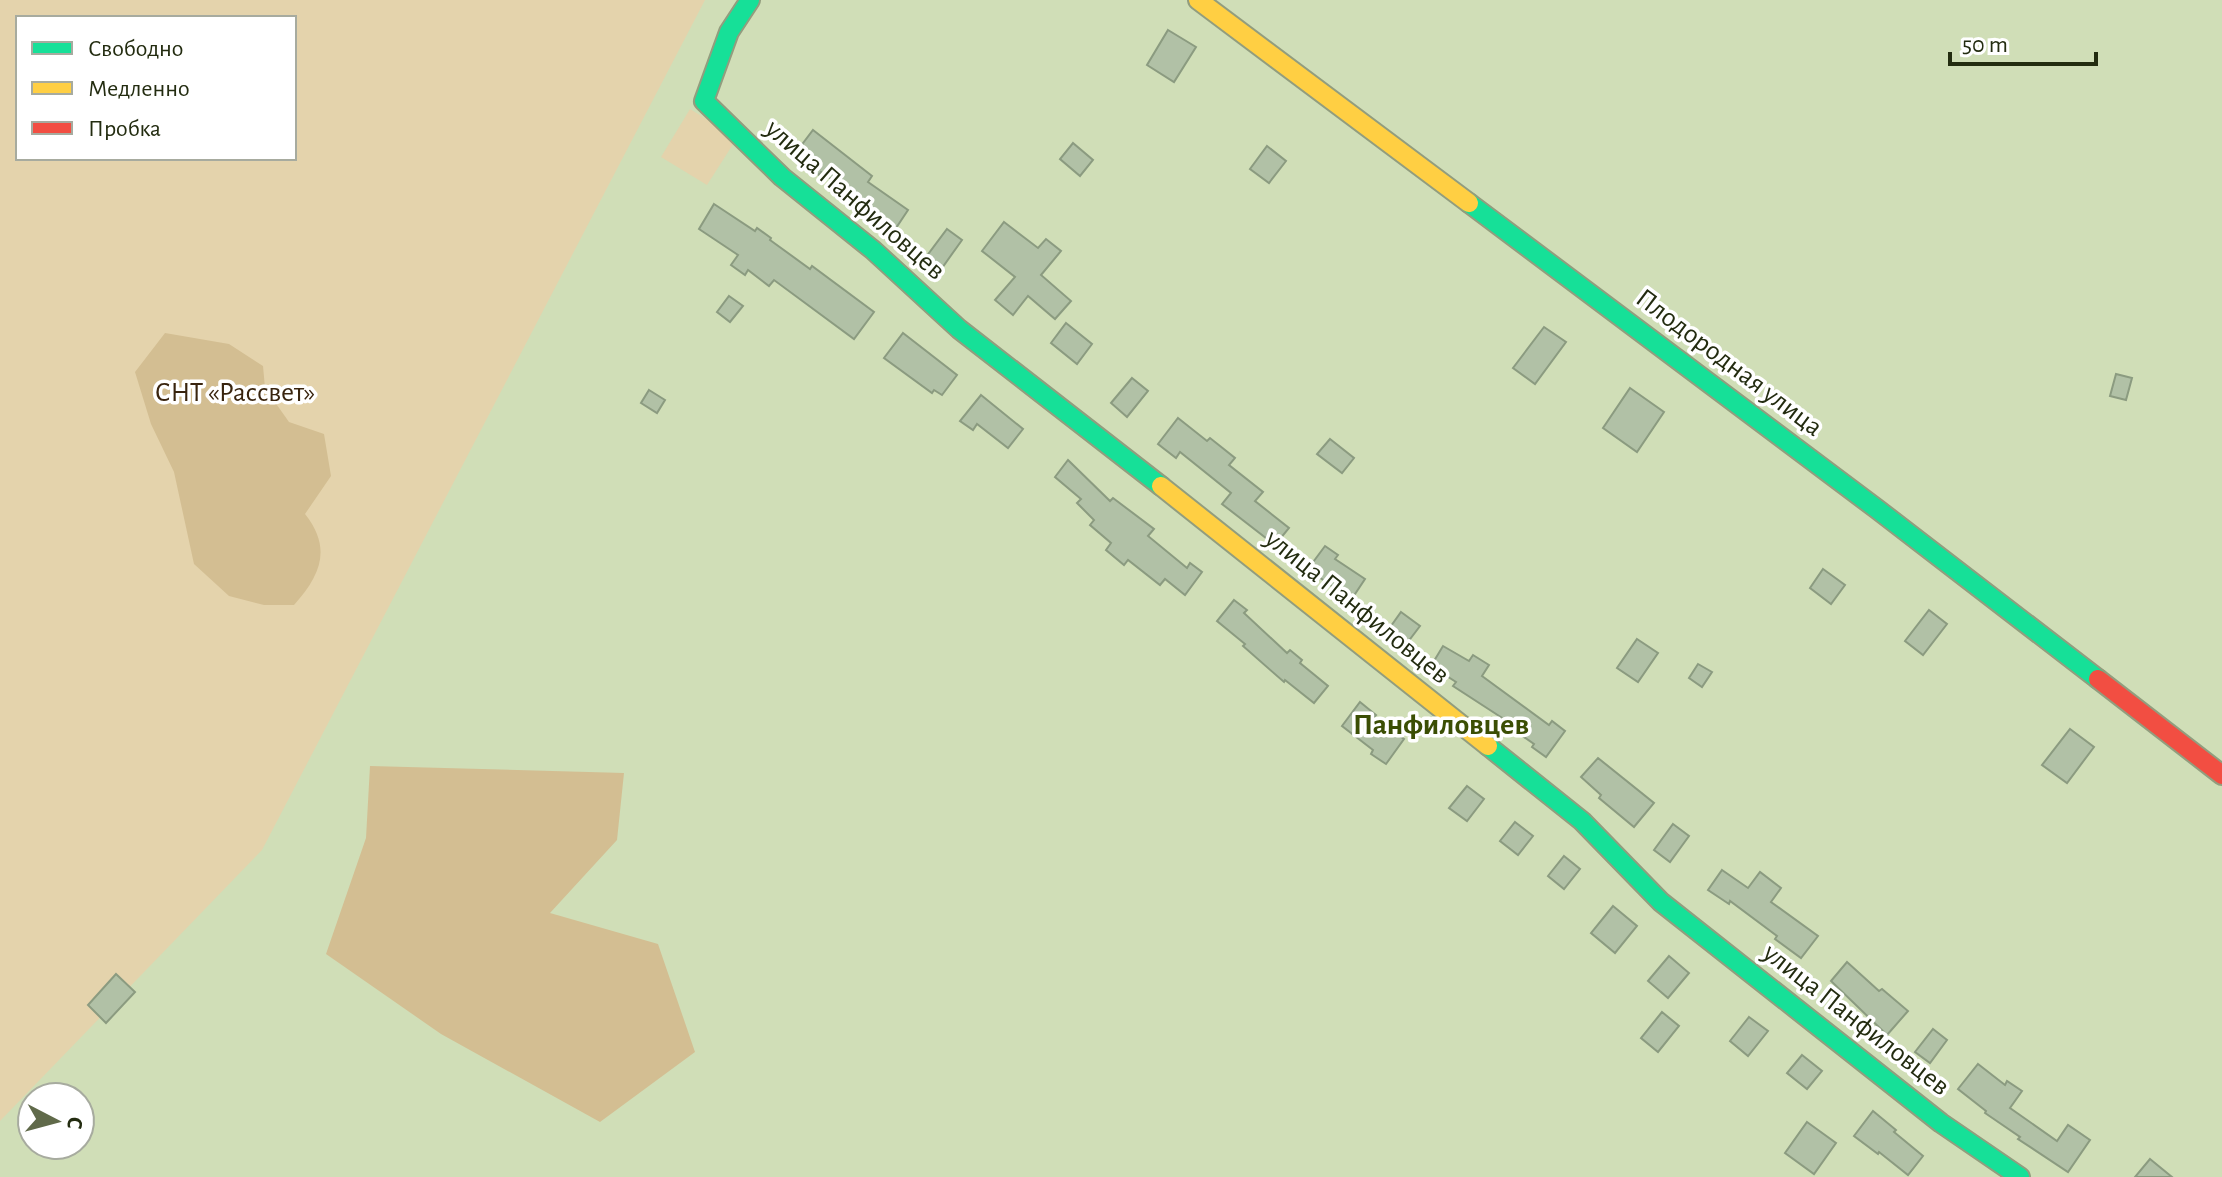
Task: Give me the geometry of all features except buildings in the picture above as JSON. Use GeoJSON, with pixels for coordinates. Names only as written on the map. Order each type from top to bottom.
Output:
{"type":"FeatureCollection","features":[{"type":"Feature","properties":{"kind":"street","name":"улица Панфиловцев"},"geometry":{"type":"LineString","coordinates":[[750,0],[729,32],[704,101],[782,177],[873,250],[959,329],[1582,821],[1661,902],[1941,1123],[2020,1177]]}},
{"type":"Feature","properties":{"kind":"street","name":"Плодородная улица"},"geometry":{"type":"LineString","coordinates":[[1198,0],[1865,500],[2222,775]]}},
{"type":"Feature","properties":{"kind":"green space","name":"СНТ «Рассвет»"},"geometry":{"type":"Polygon","coordinates":[[[0,0],[705,0],[262,850],[39,1081],[16,1081],[16,1104],[0,1121],[0,0]]]}},
{"type":"Feature","properties":{"kind":"green space"},"geometry":{"type":"Polygon","coordinates":[[[690,109],[737,138],[707,185],[661,157],[690,109]]]}},
{"type":"Feature","properties":{"kind":"green space"},"geometry":{"type":"Polygon","coordinates":[[[165,333],[229,344],[263,366],[265,388],[289,422],[324,434],[331,476],[305,514],[318,538],[320,561],[311,583],[294,605],[264,605],[229,596],[194,564],[174,472],[151,424],[135,372],[165,333]]]}},
{"type":"Feature","properties":{"kind":"green space"},"geometry":{"type":"Polygon","coordinates":[[[370,766],[624,773],[617,840],[550,913],[658,944],[695,1052],[600,1122],[441,1034],[326,954],[366,838],[370,766]]]}},
{"type":"Feature","properties":{"kind":"traffic: fast"},"geometry":{"type":"LineString","coordinates":[[750,0],[729,32],[704,101],[782,177],[873,250],[959,329],[1161,486]]}},
{"type":"Feature","properties":{"kind":"traffic: fast"},"geometry":{"type":"LineString","coordinates":[[1469,203],[2098,679]]}},
{"type":"Feature","properties":{"kind":"traffic: fast"},"geometry":{"type":"LineString","coordinates":[[1488,746],[1582,821],[1661,902],[1941,1123],[2020,1177]]}},
{"type":"Feature","properties":{"kind":"traffic: slow"},"geometry":{"type":"LineString","coordinates":[[1198,0],[1469,203]]}},
{"type":"Feature","properties":{"kind":"traffic: slow"},"geometry":{"type":"LineString","coordinates":[[1161,486],[1488,746]]}},
{"type":"Feature","properties":{"kind":"traffic: jam"},"geometry":{"type":"LineString","coordinates":[[2098,679],[2222,775]]}},
{"type":"Feature","properties":{"kind":"district","name":"Панфиловцев"},"geometry":{"type":"Point","coordinates":[1441,725]}}]}
